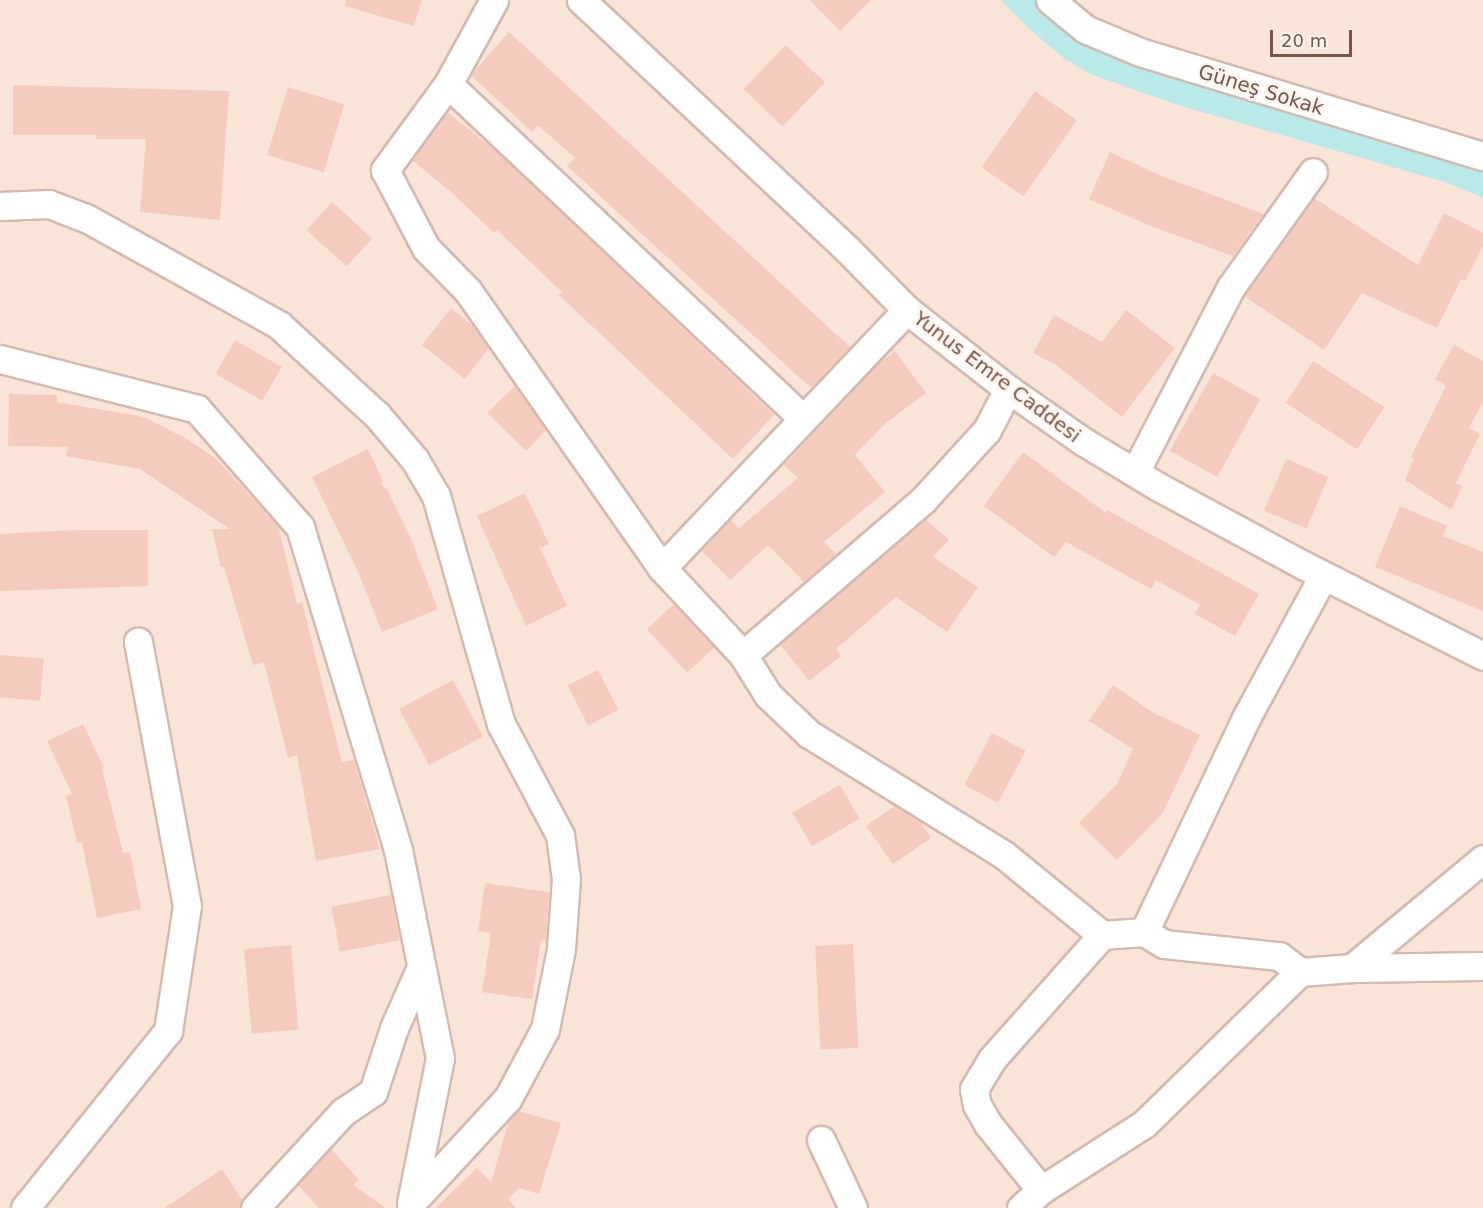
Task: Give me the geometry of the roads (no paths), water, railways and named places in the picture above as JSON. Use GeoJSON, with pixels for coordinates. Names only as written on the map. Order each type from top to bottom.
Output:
{"type":"FeatureCollection","features":[{"type":"Feature","properties":{"kind":"street"},"geometry":{"type":"LineString","coordinates":[[494,0],[448,84],[385,171],[426,248],[468,291],[662,568],[743,655],[768,695],[809,734],[1004,855],[1102,935],[1144,932],[1164,944],[1279,956],[1300,972]]}},
{"type":"Feature","properties":{"kind":"street","name":"Yunus Emre Caddesi"},"geometry":{"type":"LineString","coordinates":[[581,0],[846,248],[907,310],[1008,389],[1084,442],[1135,472],[1323,576],[1483,656]]}},
{"type":"Feature","properties":{"kind":"street","name":"Güneş Sokak"},"geometry":{"type":"LineString","coordinates":[[1050,0],[1085,29],[1121,45],[1483,156]]}},
{"type":"Feature","properties":{"kind":"street"},"geometry":{"type":"LineString","coordinates":[[448,84],[802,418]]}},
{"type":"Feature","properties":{"kind":"street"},"geometry":{"type":"LineString","coordinates":[[1135,472],[1231,287],[1312,172]]}},
{"type":"Feature","properties":{"kind":"street"},"geometry":{"type":"LineString","coordinates":[[0,206],[49,204],[88,219],[279,325],[377,415],[416,460],[436,496],[501,724],[560,835],[566,879],[561,949],[545,1029],[508,1098],[409,1205]]}},
{"type":"Feature","properties":{"kind":"street"},"geometry":{"type":"LineString","coordinates":[[662,568],[907,310]]}},
{"type":"Feature","properties":{"kind":"street"},"geometry":{"type":"LineString","coordinates":[[0,359],[197,409],[300,527],[398,850],[440,1058],[409,1205]]}},
{"type":"Feature","properties":{"kind":"street"},"geometry":{"type":"LineString","coordinates":[[743,655],[923,500],[987,430],[1008,389]]}},
{"type":"Feature","properties":{"kind":"street"},"geometry":{"type":"LineString","coordinates":[[1144,932],[1246,717],[1323,576]]}},
{"type":"Feature","properties":{"kind":"street"},"geometry":{"type":"LineString","coordinates":[[25,1208],[168,1031],[187,906],[138,642]]}},
{"type":"Feature","properties":{"kind":"street"},"geometry":{"type":"LineString","coordinates":[[1352,968],[1483,859]]}},
{"type":"Feature","properties":{"kind":"street"},"geometry":{"type":"LineString","coordinates":[[1041,1190],[988,1124],[977,1104],[974,1089],[992,1059],[1102,935]]}},
{"type":"Feature","properties":{"kind":"street"},"geometry":{"type":"LineString","coordinates":[[1021,1208],[1041,1190],[1144,1124],[1300,972],[1352,968],[1483,966]]}},
{"type":"Feature","properties":{"kind":"street"},"geometry":{"type":"LineString","coordinates":[[255,1208],[343,1112],[373,1092],[394,1028],[421,967]]}},
{"type":"Feature","properties":{"kind":"street"},"geometry":{"type":"LineString","coordinates":[[821,1140],[854,1208]]}},
{"type":"Feature","properties":{"kind":"water"},"geometry":{"type":"Polygon","coordinates":[[[1001,0],[1036,0],[1066,31],[1124,58],[1325,123],[1469,163],[1483,169],[1483,198],[1448,183],[1178,105],[1090,74],[1065,59],[1036,35],[1001,0]]]}}]}
